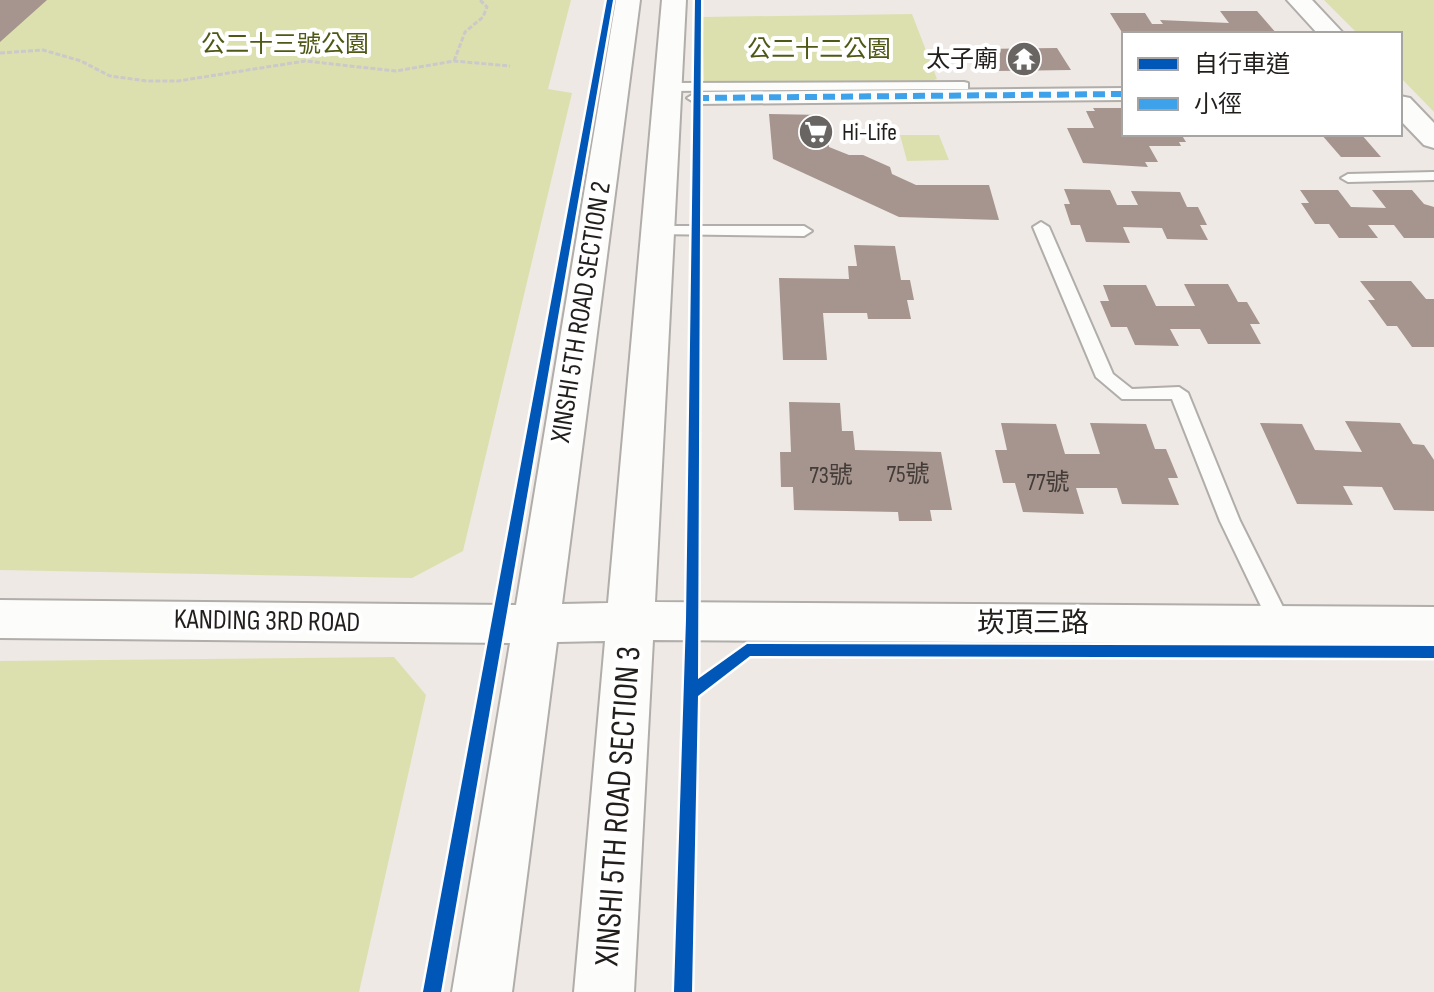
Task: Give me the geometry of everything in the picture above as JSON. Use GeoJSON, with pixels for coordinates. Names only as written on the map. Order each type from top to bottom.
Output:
{"type":"FeatureCollection","features":[{"type":"Feature","properties":{"kind":"street","name":"XINSHI 5TH ROAD SECTION 2"},"geometry":{"type":"LineString","coordinates":[[534,624],[628,0]]}},
{"type":"Feature","properties":{"kind":"street"},"geometry":{"type":"LineString","coordinates":[[631,620],[658,231],[683,92],[674,0]]}},
{"type":"Feature","properties":{"kind":"street"},"geometry":{"type":"LineString","coordinates":[[1299,0],[1330,32]]}},
{"type":"Feature","properties":{"kind":"street"},"geometry":{"type":"LineString","coordinates":[[683,92],[1122,94]]}},
{"type":"Feature","properties":{"kind":"street"},"geometry":{"type":"LineString","coordinates":[[1402,106],[1434,139]]}},
{"type":"Feature","properties":{"kind":"street","name":"KANDING 3RD ROAD"},"geometry":{"type":"LineString","coordinates":[[0,619],[534,624],[631,620]]}},
{"type":"Feature","properties":{"kind":"street","name":"崁頂三路"},"geometry":{"type":"LineString","coordinates":[[631,620],[1434,626]]}},
{"type":"Feature","properties":{"kind":"street","name":"XINSHI 5TH ROAD SECTION 3"},"geometry":{"type":"LineString","coordinates":[[604,992],[631,620]]}},
{"type":"Feature","properties":{"kind":"street"},"geometry":{"type":"LineString","coordinates":[[482,992],[534,624]]}},
{"type":"Feature","properties":{"kind":"lane"},"geometry":{"type":"LineString","coordinates":[[683,92],[964,86]]}},
{"type":"Feature","properties":{"kind":"lane"},"geometry":{"type":"LineString","coordinates":[[1348,178],[1434,176]]}},
{"type":"Feature","properties":{"kind":"lane"},"geometry":{"type":"LineString","coordinates":[[1041,227],[1105,377],[1128,395],[1179,393],[1230,521],[1281,625]]}},
{"type":"Feature","properties":{"kind":"lane"},"geometry":{"type":"LineString","coordinates":[[658,231],[804,231]]}},
{"type":"Feature","properties":{"kind":"path"},"geometry":{"type":"LineString","coordinates":[[454,61],[465,32],[483,17],[487,7],[480,0]]}},
{"type":"Feature","properties":{"kind":"path"},"geometry":{"type":"LineString","coordinates":[[0,53],[43,50],[81,61],[110,76],[147,81],[178,81],[305,61],[396,71],[454,61],[510,66]]}},
{"type":"Feature","properties":{"kind":"green space","name":"公二十三號公園"},"geometry":{"type":"Polygon","coordinates":[[[0,0],[571,0],[548,89],[572,93],[463,551],[412,578],[0,570],[0,0]]]}},
{"type":"Feature","properties":{"kind":"green space"},"geometry":{"type":"Polygon","coordinates":[[[1324,0],[1434,0],[1434,112],[1402,79],[1402,32],[1356,32],[1324,0]]]}},
{"type":"Feature","properties":{"kind":"green space","name":"公二十二公園"},"geometry":{"type":"Polygon","coordinates":[[[912,14],[937,79],[924,83],[704,83],[702,17],[912,14]]]}},
{"type":"Feature","properties":{"kind":"green space"},"geometry":{"type":"Polygon","coordinates":[[[900,135],[939,135],[949,160],[907,161],[900,135]]]}},
{"type":"Feature","properties":{"kind":"green space"},"geometry":{"type":"Polygon","coordinates":[[[394,657],[426,695],[359,992],[0,992],[0,661],[394,657]]]}},
{"type":"Feature","properties":{"kind":"building"},"geometry":{"type":"Polygon","coordinates":[[[0,0],[47,0],[0,42],[0,0]]]}},
{"type":"Feature","properties":{"kind":"building"},"geometry":{"type":"Polygon","coordinates":[[[1220,11],[1257,11],[1275,32],[1122,32],[1110,13],[1145,13],[1152,24],[1163,24],[1160,20],[1229,23],[1220,11]]]}},
{"type":"Feature","properties":{"kind":"building","name":"太子廟"},"geometry":{"type":"Polygon","coordinates":[[[1057,48],[1071,70],[989,71],[979,49],[1057,48]]]}},
{"type":"Feature","properties":{"kind":"building"},"geometry":{"type":"Polygon","coordinates":[[[1093,108],[1122,108],[1122,136],[1182,136],[1186,142],[1179,142],[1181,146],[1149,146],[1158,162],[1145,162],[1148,167],[1083,163],[1067,128],[1094,128],[1086,111],[1095,111],[1093,108]]]}},
{"type":"Feature","properties":{"kind":"building"},"geometry":{"type":"Polygon","coordinates":[[[769,114],[823,115],[829,147],[849,155],[863,155],[890,167],[892,174],[916,185],[989,185],[999,220],[899,217],[773,159],[769,114]]]}},
{"type":"Feature","properties":{"kind":"building"},"geometry":{"type":"Polygon","coordinates":[[[1323,136],[1363,136],[1381,157],[1341,157],[1323,136]]]}},
{"type":"Feature","properties":{"kind":"building"},"geometry":{"type":"Polygon","coordinates":[[[1064,189],[1110,190],[1117,205],[1138,205],[1131,191],[1180,192],[1187,207],[1198,207],[1207,225],[1200,225],[1208,240],[1167,239],[1162,228],[1123,227],[1130,243],[1086,242],[1080,225],[1071,225],[1064,204],[1070,204],[1064,189]]]}},
{"type":"Feature","properties":{"kind":"building"},"geometry":{"type":"Polygon","coordinates":[[[1300,190],[1338,190],[1351,207],[1386,208],[1372,190],[1412,190],[1424,204],[1434,207],[1434,238],[1404,238],[1394,225],[1368,225],[1378,238],[1339,238],[1329,224],[1315,224],[1301,203],[1309,203],[1300,190]]]}},
{"type":"Feature","properties":{"kind":"building"},"geometry":{"type":"Polygon","coordinates":[[[854,245],[895,246],[901,280],[910,280],[914,300],[907,300],[911,319],[868,319],[867,313],[823,313],[827,360],[783,360],[779,278],[849,279],[848,266],[857,266],[854,245]]]}},
{"type":"Feature","properties":{"kind":"building"},"geometry":{"type":"Polygon","coordinates":[[[1360,281],[1411,281],[1426,299],[1434,299],[1434,347],[1412,347],[1397,326],[1387,326],[1368,300],[1375,300],[1360,281]]]}},
{"type":"Feature","properties":{"kind":"building"},"geometry":{"type":"Polygon","coordinates":[[[1184,284],[1228,284],[1238,302],[1247,302],[1260,324],[1250,324],[1261,344],[1208,344],[1200,329],[1170,329],[1179,346],[1135,345],[1127,327],[1111,327],[1100,301],[1109,301],[1103,285],[1146,285],[1156,306],[1195,306],[1184,284]]]}},
{"type":"Feature","properties":{"kind":"building"},"geometry":{"type":"Polygon","coordinates":[[[789,402],[840,403],[842,431],[853,431],[855,450],[941,452],[952,510],[930,510],[932,521],[899,521],[898,512],[794,510],[793,487],[781,487],[780,452],[791,452],[789,402]]]}},
{"type":"Feature","properties":{"kind":"building"},"geometry":{"type":"Polygon","coordinates":[[[1345,421],[1400,423],[1413,444],[1424,445],[1434,460],[1434,511],[1394,510],[1382,487],[1343,486],[1353,505],[1297,504],[1260,423],[1302,424],[1315,450],[1362,452],[1345,421]]]}},
{"type":"Feature","properties":{"kind":"building"},"geometry":{"type":"Polygon","coordinates":[[[1001,423],[1056,424],[1065,454],[1100,454],[1090,423],[1146,424],[1155,449],[1166,449],[1178,478],[1168,478],[1179,505],[1122,504],[1117,488],[1076,488],[1084,514],[1023,512],[1015,483],[1003,483],[995,450],[1007,450],[1001,423]]]}},
{"type":"Feature","properties":{"kind":"marked path"},"geometry":{"type":"LineString","coordinates":[[697,98],[1122,94]]}},
{"type":"Feature","properties":{"kind":"cycle path"},"geometry":{"type":"LineString","coordinates":[[432,992],[610,0]]}},
{"type":"Feature","properties":{"kind":"cycle path"},"geometry":{"type":"LineString","coordinates":[[683,992],[693,620],[698,0]]}},
{"type":"Feature","properties":{"kind":"cycle path"},"geometry":{"type":"LineString","coordinates":[[691,693],[747,650],[1434,652]]}},
{"type":"Feature","properties":{"kind":"place","name":"太子廟"},"geometry":{"type":"Point","coordinates":[1024,59]}},
{"type":"Feature","properties":{"kind":"place","name":"Hi-Life"},"geometry":{"type":"Point","coordinates":[816,132]}}]}
